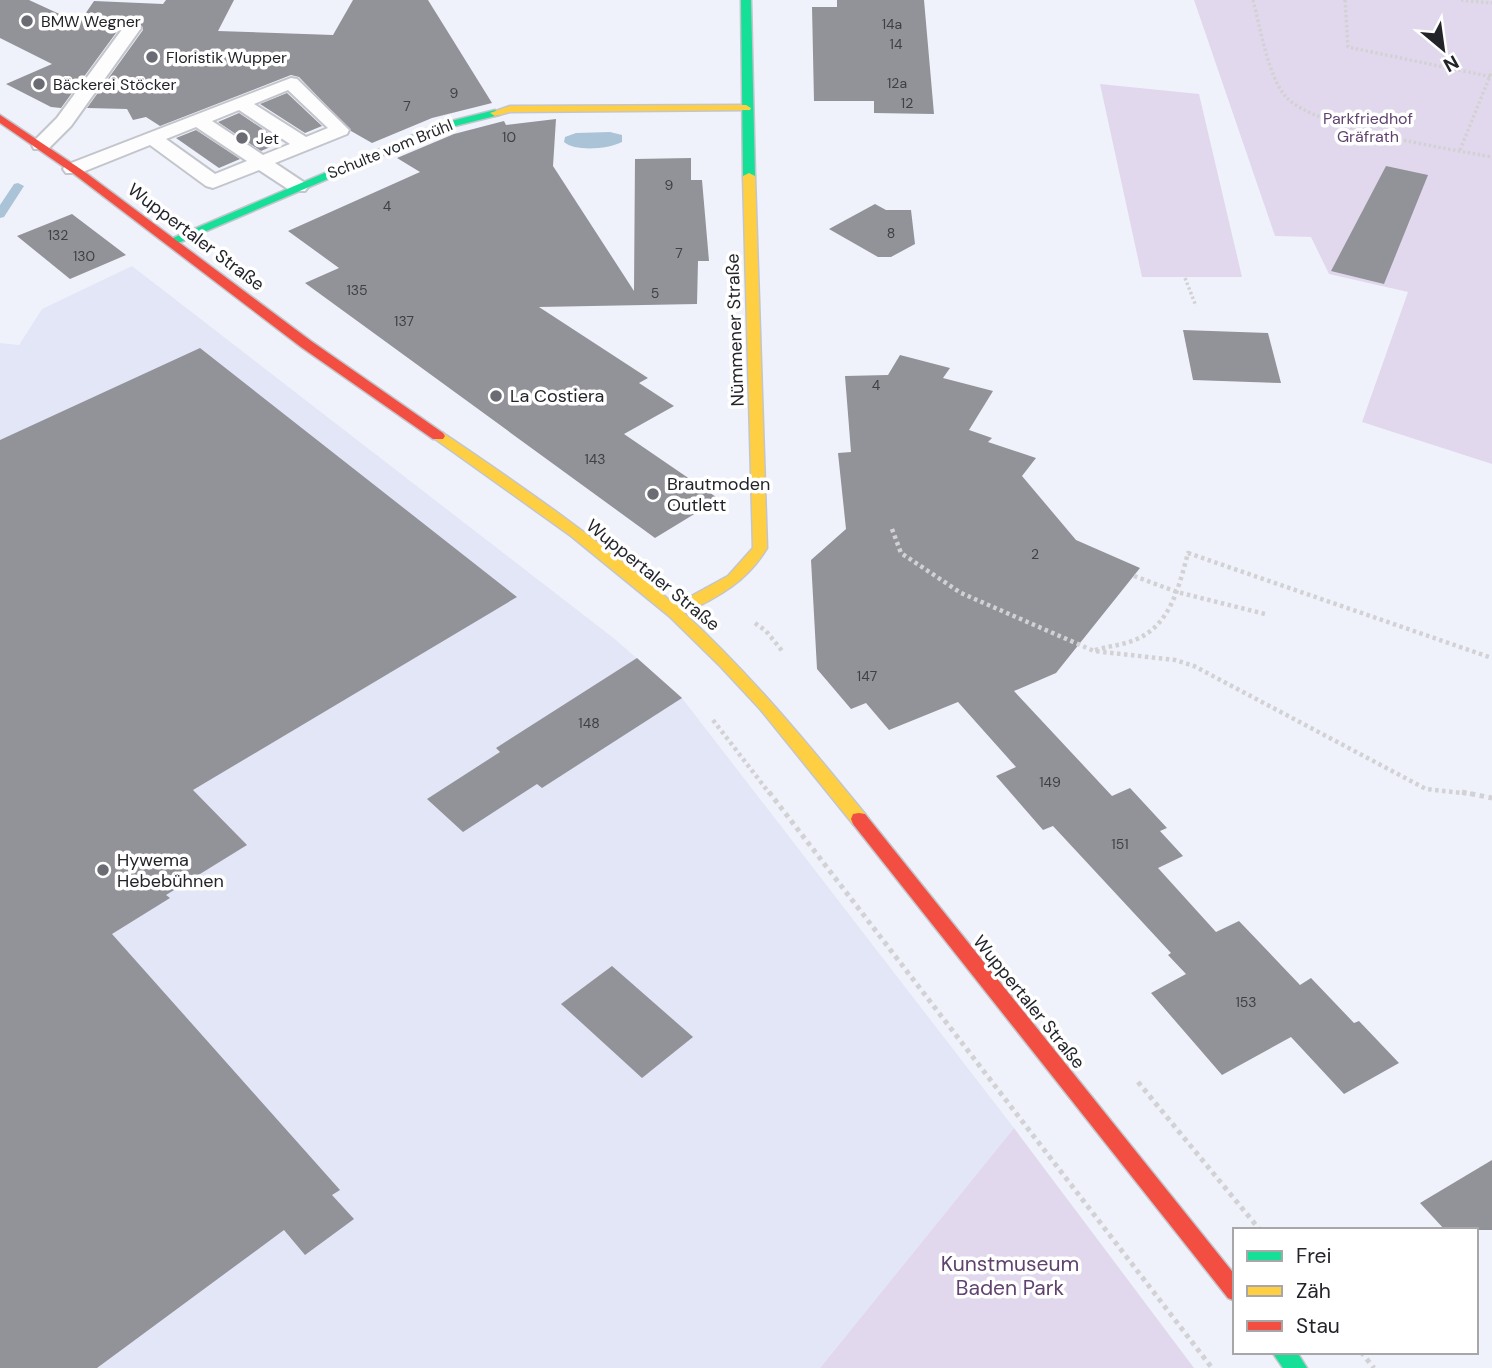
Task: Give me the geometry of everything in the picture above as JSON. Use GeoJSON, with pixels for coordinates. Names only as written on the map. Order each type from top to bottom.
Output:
{"type":"FeatureCollection","features":[{"type":"Feature","properties":{"kind":"main road","name":"Nümmener Straße"},"geometry":{"type":"LineString","coordinates":[[674,612],[744,573],[755,562],[760,548],[755,312],[746,108],[746,0]]}},
{"type":"Feature","properties":{"kind":"main road","name":"Schulte vom Brühl"},"geometry":{"type":"LineString","coordinates":[[172,241],[443,126],[510,109],[746,108]]}},
{"type":"Feature","properties":{"kind":"main road","name":"Wuppertaler Straße"},"geometry":{"type":"LineString","coordinates":[[0,118],[172,241],[242,297],[563,526],[674,612],[736,671],[787,729],[1233,1288]]}},
{"type":"Feature","properties":{"kind":"main road"},"geometry":{"type":"LineString","coordinates":[[1285,1354],[1296,1368]]}},
{"type":"Feature","properties":{"kind":"lane"},"geometry":{"type":"LineString","coordinates":[[41,145],[64,122],[132,28]]}},
{"type":"Feature","properties":{"kind":"lane"},"geometry":{"type":"LineString","coordinates":[[73,169],[291,83],[340,130],[213,182],[152,138]]}},
{"type":"Feature","properties":{"kind":"lane"},"geometry":{"type":"LineString","coordinates":[[241,103],[303,144]]}},
{"type":"Feature","properties":{"kind":"lane"},"geometry":{"type":"LineString","coordinates":[[198,120],[298,187]]}},
{"type":"Feature","properties":{"kind":"path"},"geometry":{"type":"LineString","coordinates":[[1253,0],[1269,59],[1286,97],[1311,113],[1354,126],[1492,157]]}},
{"type":"Feature","properties":{"kind":"path"},"geometry":{"type":"LineString","coordinates":[[1345,0],[1348,47],[1491,75],[1460,150]]}},
{"type":"Feature","properties":{"kind":"path"},"geometry":{"type":"LineString","coordinates":[[1461,0],[1492,3]]}},
{"type":"Feature","properties":{"kind":"path"},"geometry":{"type":"LineString","coordinates":[[1185,278],[1196,306]]}},
{"type":"Feature","properties":{"kind":"path"},"geometry":{"type":"LineString","coordinates":[[892,529],[901,553],[961,593],[1094,651],[1175,660],[1194,666],[1426,789],[1492,798]]}},
{"type":"Feature","properties":{"kind":"path"},"geometry":{"type":"LineString","coordinates":[[1094,651],[1136,639],[1157,627],[1177,592],[1188,553],[1492,658]]}},
{"type":"Feature","properties":{"kind":"path"},"geometry":{"type":"LineString","coordinates":[[1134,576],[1177,592],[1265,614]]}},
{"type":"Feature","properties":{"kind":"path"},"geometry":{"type":"LineString","coordinates":[[736,751],[1212,1368]]}},
{"type":"Feature","properties":{"kind":"shaded area"},"geometry":{"type":"Polygon","coordinates":[[[610,132],[622,135],[622,142],[592,148],[576,147],[564,142],[565,137],[576,133],[610,132]]]}},
{"type":"Feature","properties":{"kind":"shaded area"},"geometry":{"type":"Polygon","coordinates":[[[132,266],[616,640],[682,698],[1014,1128],[820,1368],[0,1368],[0,343],[19,345],[42,309],[132,266]]]}},
{"type":"Feature","properties":{"kind":"green space","name":"Parkfriedhof Gräfrath"},"geometry":{"type":"Polygon","coordinates":[[[1194,0],[1492,0],[1492,464],[1362,422],[1408,292],[1329,274],[1311,237],[1275,236],[1194,0]]]}},
{"type":"Feature","properties":{"kind":"green space"},"geometry":{"type":"Polygon","coordinates":[[[1100,84],[1199,94],[1242,277],[1142,277],[1100,84]]]}},
{"type":"Feature","properties":{"kind":"green space","name":"Kunstmuseum Baden Park"},"geometry":{"type":"Polygon","coordinates":[[[1014,1128],[1194,1368],[820,1368],[1014,1128]]]}},
{"type":"Feature","properties":{"kind":"building"},"geometry":{"type":"Polygon","coordinates":[[[0,0],[29,0],[79,23],[94,1],[163,4],[166,0],[234,0],[218,31],[333,35],[353,0],[428,0],[492,103],[432,118],[372,143],[351,131],[299,77],[291,75],[160,126],[146,117],[133,120],[127,109],[87,108],[143,30],[142,26],[132,20],[124,22],[61,108],[51,107],[6,84],[52,64],[0,38],[0,0]]]}},
{"type":"Feature","properties":{"kind":"building"},"geometry":{"type":"Polygon","coordinates":[[[837,0],[924,0],[934,114],[874,113],[874,101],[814,101],[812,7],[837,7],[837,0]]]}},
{"type":"Feature","properties":{"kind":"building"},"geometry":{"type":"Polygon","coordinates":[[[287,93],[322,126],[305,133],[260,104],[287,93]]]}},
{"type":"Feature","properties":{"kind":"building"},"geometry":{"type":"Polygon","coordinates":[[[239,113],[282,142],[261,151],[218,122],[239,113]]]}},
{"type":"Feature","properties":{"kind":"building"},"geometry":{"type":"Polygon","coordinates":[[[556,119],[553,166],[634,291],[635,159],[691,158],[691,180],[702,180],[709,261],[698,261],[697,304],[539,307],[648,378],[639,383],[674,406],[624,434],[719,499],[655,538],[305,283],[339,268],[288,231],[420,172],[397,158],[454,134],[504,121],[506,125],[556,119]]]}},
{"type":"Feature","properties":{"kind":"building"},"geometry":{"type":"Polygon","coordinates":[[[196,130],[240,159],[219,168],[176,138],[196,130]]]}},
{"type":"Feature","properties":{"kind":"building"},"geometry":{"type":"Polygon","coordinates":[[[1386,166],[1428,175],[1384,284],[1331,271],[1386,166]]]}},
{"type":"Feature","properties":{"kind":"building"},"geometry":{"type":"Polygon","coordinates":[[[875,204],[886,210],[911,210],[915,244],[891,257],[878,257],[829,229],[875,204]]]}},
{"type":"Feature","properties":{"kind":"building"},"geometry":{"type":"Polygon","coordinates":[[[72,214],[126,255],[70,279],[17,236],[72,214]]]}},
{"type":"Feature","properties":{"kind":"building"},"geometry":{"type":"Polygon","coordinates":[[[1183,330],[1268,333],[1281,383],[1193,380],[1183,330]]]}},
{"type":"Feature","properties":{"kind":"building","name":"Hywema Hebebühnen"},"geometry":{"type":"Polygon","coordinates":[[[200,348],[517,597],[193,790],[247,845],[166,895],[170,898],[112,934],[340,1190],[332,1195],[354,1219],[305,1255],[284,1230],[97,1368],[0,1368],[0,440],[200,348]]]}},
{"type":"Feature","properties":{"kind":"building"},"geometry":{"type":"Polygon","coordinates":[[[900,355],[950,368],[943,378],[993,391],[969,430],[992,438],[988,442],[1036,458],[1022,476],[1076,540],[1140,568],[1056,673],[1014,691],[1112,796],[1130,788],[1167,828],[1160,831],[1183,856],[1158,868],[1216,932],[1239,921],[1300,985],[1311,978],[1354,1023],[1359,1021],[1399,1063],[1344,1094],[1291,1037],[1222,1075],[1151,993],[1186,974],[1168,955],[1171,953],[1053,826],[1043,830],[996,776],[1016,767],[958,702],[889,730],[866,703],[851,709],[817,669],[811,560],[846,529],[838,453],[851,452],[845,376],[888,375],[900,355]]]}},
{"type":"Feature","properties":{"kind":"building"},"geometry":{"type":"Polygon","coordinates":[[[637,658],[682,698],[542,788],[537,784],[463,832],[427,799],[500,752],[496,748],[637,658]]]}},
{"type":"Feature","properties":{"kind":"building"},"geometry":{"type":"Polygon","coordinates":[[[612,966],[693,1037],[642,1078],[561,1004],[612,966]]]}},
{"type":"Feature","properties":{"kind":"building"},"geometry":{"type":"Polygon","coordinates":[[[1492,1160],[1492,1230],[1443,1228],[1420,1203],[1492,1160]]]}},
{"type":"Feature","properties":{"kind":"waterway"},"geometry":{"type":"LineString","coordinates":[[0,214],[18,186]]}},
{"type":"Feature","properties":{"kind":"traffic: fast"},"geometry":{"type":"LineString","coordinates":[[746,0],[749,176]]}},
{"type":"Feature","properties":{"kind":"traffic: fast"},"geometry":{"type":"LineString","coordinates":[[172,241],[443,126],[495,113]]}},
{"type":"Feature","properties":{"kind":"traffic: fast"},"geometry":{"type":"LineString","coordinates":[[1285,1354],[1296,1368]]}},
{"type":"Feature","properties":{"kind":"traffic: slow"},"geometry":{"type":"LineString","coordinates":[[495,113],[510,109],[746,108]]}},
{"type":"Feature","properties":{"kind":"traffic: slow"},"geometry":{"type":"LineString","coordinates":[[674,612],[734,579],[744,571],[760,548],[749,176]]}},
{"type":"Feature","properties":{"kind":"traffic: slow"},"geometry":{"type":"LineString","coordinates":[[438,436],[610,558],[674,612],[766,705],[859,819]]}},
{"type":"Feature","properties":{"kind":"traffic: jam"},"geometry":{"type":"LineString","coordinates":[[0,118],[78,172],[306,344],[438,436]]}},
{"type":"Feature","properties":{"kind":"traffic: jam"},"geometry":{"type":"LineString","coordinates":[[859,819],[1233,1288]]}},
{"type":"Feature","properties":{"kind":"place","name":"BMW Wegner"},"geometry":{"type":"Point","coordinates":[27,21]}},
{"type":"Feature","properties":{"kind":"place","name":"Floristik Wupper"},"geometry":{"type":"Point","coordinates":[152,57]}},
{"type":"Feature","properties":{"kind":"place","name":"Bäckerei Stöcker"},"geometry":{"type":"Point","coordinates":[39,84]}},
{"type":"Feature","properties":{"kind":"place","name":"Jet"},"geometry":{"type":"Point","coordinates":[242,138]}},
{"type":"Feature","properties":{"kind":"place","name":"La Costiera"},"geometry":{"type":"Point","coordinates":[496,396]}},
{"type":"Feature","properties":{"kind":"place","name":"Brautmoden Outlett"},"geometry":{"type":"Point","coordinates":[653,494]}},
{"type":"Feature","properties":{"kind":"place","name":"Hywema Hebebühnen"},"geometry":{"type":"Point","coordinates":[103,870]}}]}
